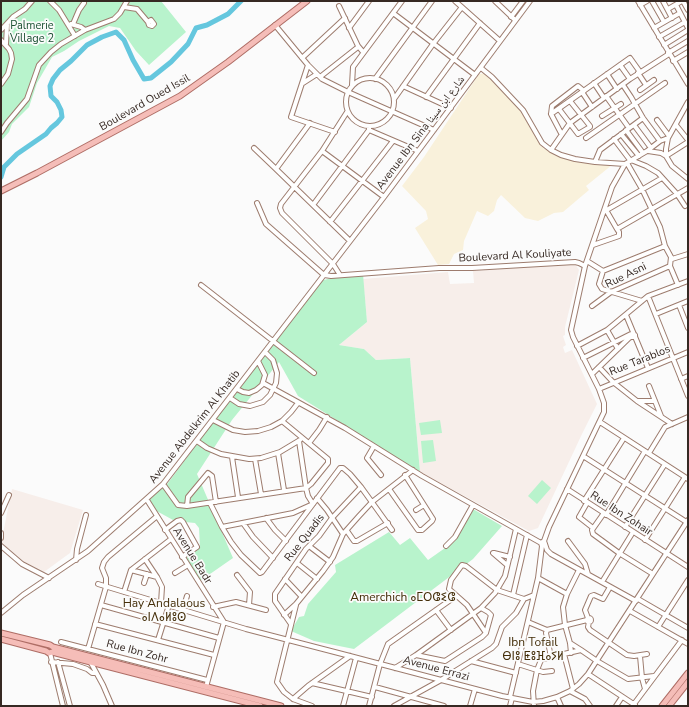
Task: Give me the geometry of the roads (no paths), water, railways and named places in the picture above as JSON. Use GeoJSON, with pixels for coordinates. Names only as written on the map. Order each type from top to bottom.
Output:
{"type":"FeatureCollection","features":[{"type":"Feature","properties":{"kind":"main road","name":"Boulevard Oued Issil"},"geometry":{"type":"LineString","coordinates":[[1,191],[180,96],[228,62],[307,1]]}},
{"type":"Feature","properties":{"kind":"main road"},"geometry":{"type":"LineString","coordinates":[[1,633],[91,663],[260,706]]}},
{"type":"Feature","properties":{"kind":"main road"},"geometry":{"type":"LineString","coordinates":[[1,639],[281,706]]}},
{"type":"Feature","properties":{"kind":"main road"},"geometry":{"type":"LineString","coordinates":[[662,706],[688,672]]}},
{"type":"Feature","properties":{"kind":"main road"},"geometry":{"type":"LineString","coordinates":[[669,706],[688,682]]}},
{"type":"Feature","properties":{"kind":"street"},"geometry":{"type":"LineString","coordinates":[[1,30],[32,1]]}},
{"type":"Feature","properties":{"kind":"street"},"geometry":{"type":"LineString","coordinates":[[50,1],[71,24],[75,36]]}},
{"type":"Feature","properties":{"kind":"street"},"geometry":{"type":"LineString","coordinates":[[1,132],[27,99],[39,65],[51,52],[85,30],[114,19],[127,1]]}},
{"type":"Feature","properties":{"kind":"street"},"geometry":{"type":"LineString","coordinates":[[349,28],[369,1]]}},
{"type":"Feature","properties":{"kind":"street"},"geometry":{"type":"LineString","coordinates":[[352,86],[353,67],[402,1]]}},
{"type":"Feature","properties":{"kind":"street"},"geometry":{"type":"LineString","coordinates":[[375,79],[432,1]]}},
{"type":"Feature","properties":{"kind":"street"},"geometry":{"type":"LineString","coordinates":[[455,1],[500,41]]}},
{"type":"Feature","properties":{"kind":"street"},"geometry":{"type":"LineString","coordinates":[[495,1],[516,20]]}},
{"type":"Feature","properties":{"kind":"street"},"geometry":{"type":"LineString","coordinates":[[511,17],[523,1]]}},
{"type":"Feature","properties":{"kind":"street","name":"Avenue Ibn Sina شارع ابن سينا"},"geometry":{"type":"LineString","coordinates":[[324,275],[530,1]]}},
{"type":"Feature","properties":{"kind":"street"},"geometry":{"type":"LineString","coordinates":[[647,1],[639,3],[688,84]]}},
{"type":"Feature","properties":{"kind":"street"},"geometry":{"type":"LineString","coordinates":[[652,1],[664,22]]}},
{"type":"Feature","properties":{"kind":"street"},"geometry":{"type":"LineString","coordinates":[[664,1],[672,18]]}},
{"type":"Feature","properties":{"kind":"street"},"geometry":{"type":"LineString","coordinates":[[668,9],[683,1],[688,10]]}},
{"type":"Feature","properties":{"kind":"street"},"geometry":{"type":"LineString","coordinates":[[71,24],[84,3]]}},
{"type":"Feature","properties":{"kind":"street"},"geometry":{"type":"LineString","coordinates":[[664,45],[688,29],[676,5]]}},
{"type":"Feature","properties":{"kind":"street"},"geometry":{"type":"LineString","coordinates":[[340,6],[358,47],[363,52]]}},
{"type":"Feature","properties":{"kind":"street"},"geometry":{"type":"LineString","coordinates":[[124,7],[139,10],[148,22]]}},
{"type":"Feature","properties":{"kind":"street"},"geometry":{"type":"LineString","coordinates":[[394,99],[433,44],[462,7]]}},
{"type":"Feature","properties":{"kind":"street"},"geometry":{"type":"LineString","coordinates":[[393,13],[475,75]]}},
{"type":"Feature","properties":{"kind":"street"},"geometry":{"type":"LineString","coordinates":[[654,28],[680,13]]}},
{"type":"Feature","properties":{"kind":"street"},"geometry":{"type":"LineString","coordinates":[[302,58],[345,18]]}},
{"type":"Feature","properties":{"kind":"street"},"geometry":{"type":"LineString","coordinates":[[659,37],[684,22]]}},
{"type":"Feature","properties":{"kind":"street"},"geometry":{"type":"LineString","coordinates":[[426,97],[480,23]]}},
{"type":"Feature","properties":{"kind":"street"},"geometry":{"type":"LineString","coordinates":[[6,24],[6,44]]}},
{"type":"Feature","properties":{"kind":"street"},"geometry":{"type":"LineString","coordinates":[[71,24],[85,30]]}},
{"type":"Feature","properties":{"kind":"street"},"geometry":{"type":"LineString","coordinates":[[275,25],[318,76],[348,92],[434,130]]}},
{"type":"Feature","properties":{"kind":"street"},"geometry":{"type":"LineString","coordinates":[[1,40],[6,44],[11,53],[11,64],[8,74],[1,84]]}},
{"type":"Feature","properties":{"kind":"street"},"geometry":{"type":"LineString","coordinates":[[551,150],[561,133],[581,114],[668,53],[688,41]]}},
{"type":"Feature","properties":{"kind":"street"},"geometry":{"type":"LineString","coordinates":[[302,83],[318,76],[358,47]]}},
{"type":"Feature","properties":{"kind":"street"},"geometry":{"type":"LineString","coordinates":[[673,61],[688,52]]}},
{"type":"Feature","properties":{"kind":"street"},"geometry":{"type":"LineString","coordinates":[[551,114],[631,58],[646,85]]}},
{"type":"Feature","properties":{"kind":"street"},"geometry":{"type":"LineString","coordinates":[[308,65],[291,116],[336,132]]}},
{"type":"Feature","properties":{"kind":"street"},"geometry":{"type":"LineString","coordinates":[[620,65],[630,79]]}},
{"type":"Feature","properties":{"kind":"street"},"geometry":{"type":"LineString","coordinates":[[481,68],[492,77],[523,110],[542,143],[551,150],[575,159],[595,162],[628,162],[652,169],[677,194],[685,206]]}},
{"type":"Feature","properties":{"kind":"street"},"geometry":{"type":"LineString","coordinates":[[607,74],[617,89]]}},
{"type":"Feature","properties":{"kind":"street"},"geometry":{"type":"LineString","coordinates":[[313,205],[369,128],[383,123],[392,112],[394,99],[392,92],[388,86],[382,82],[367,78],[359,80],[352,86],[348,92],[346,102],[347,112],[336,132],[282,204],[281,212],[333,264],[340,275]]}},
{"type":"Feature","properties":{"kind":"street"},"geometry":{"type":"LineString","coordinates":[[640,90],[654,80]]}},
{"type":"Feature","properties":{"kind":"street"},"geometry":{"type":"LineString","coordinates":[[594,83],[614,108],[645,152],[661,153],[666,156],[672,166],[688,179]]}},
{"type":"Feature","properties":{"kind":"street"},"geometry":{"type":"LineString","coordinates":[[586,138],[665,83]]}},
{"type":"Feature","properties":{"kind":"street"},"geometry":{"type":"LineString","coordinates":[[623,85],[643,118],[660,141]]}},
{"type":"Feature","properties":{"kind":"street"},"geometry":{"type":"LineString","coordinates":[[403,86],[450,108]]}},
{"type":"Feature","properties":{"kind":"street"},"geometry":{"type":"LineString","coordinates":[[561,133],[551,114],[553,104],[576,87],[580,86],[592,107]]}},
{"type":"Feature","properties":{"kind":"street"},"geometry":{"type":"LineString","coordinates":[[559,109],[579,134],[590,127],[570,101]]}},
{"type":"Feature","properties":{"kind":"street"},"geometry":{"type":"LineString","coordinates":[[602,116],[621,104]]}},
{"type":"Feature","properties":{"kind":"street"},"geometry":{"type":"LineString","coordinates":[[666,156],[668,137],[687,105]]}},
{"type":"Feature","properties":{"kind":"street"},"geometry":{"type":"LineString","coordinates":[[347,112],[356,122],[393,141],[418,151]]}},
{"type":"Feature","properties":{"kind":"street"},"geometry":{"type":"LineString","coordinates":[[595,162],[599,151],[643,118]]}},
{"type":"Feature","properties":{"kind":"street"},"geometry":{"type":"LineString","coordinates":[[657,120],[668,137]]}},
{"type":"Feature","properties":{"kind":"street"},"geometry":{"type":"LineString","coordinates":[[276,169],[310,123]]}},
{"type":"Feature","properties":{"kind":"street"},"geometry":{"type":"LineString","coordinates":[[634,125],[651,148]]}},
{"type":"Feature","properties":{"kind":"street"},"geometry":{"type":"LineString","coordinates":[[666,156],[688,141],[676,125]]}},
{"type":"Feature","properties":{"kind":"street"},"geometry":{"type":"LineString","coordinates":[[621,134],[639,156]]}},
{"type":"Feature","properties":{"kind":"street"},"geometry":{"type":"LineString","coordinates":[[585,266],[606,210],[612,187],[628,162],[668,137]]}},
{"type":"Feature","properties":{"kind":"street"},"geometry":{"type":"LineString","coordinates":[[614,139],[628,162],[660,227],[665,246],[672,259],[670,266],[678,285]]}},
{"type":"Feature","properties":{"kind":"street"},"geometry":{"type":"LineString","coordinates":[[330,222],[393,141]]}},
{"type":"Feature","properties":{"kind":"street"},"geometry":{"type":"LineString","coordinates":[[254,148],[350,241]]}},
{"type":"Feature","properties":{"kind":"street"},"geometry":{"type":"LineString","coordinates":[[322,151],[384,197]]}},
{"type":"Feature","properties":{"kind":"street"},"geometry":{"type":"LineString","coordinates":[[606,210],[662,178]]}},
{"type":"Feature","properties":{"kind":"street"},"geometry":{"type":"LineString","coordinates":[[617,228],[688,188]]}},
{"type":"Feature","properties":{"kind":"street"},"geometry":{"type":"LineString","coordinates":[[258,204],[266,224],[324,275]]}},
{"type":"Feature","properties":{"kind":"street"},"geometry":{"type":"LineString","coordinates":[[593,245],[617,237],[619,234],[606,210]]}},
{"type":"Feature","properties":{"kind":"street"},"geometry":{"type":"LineString","coordinates":[[603,271],[665,246]]}},
{"type":"Feature","properties":{"kind":"street"},"geometry":{"type":"LineString","coordinates":[[672,259],[688,256]]}},
{"type":"Feature","properties":{"kind":"street"},"geometry":{"type":"LineString","coordinates":[[587,261],[603,271]]}},
{"type":"Feature","properties":{"kind":"street","name":"Boulevard Al Kouliyate"},"geometry":{"type":"LineString","coordinates":[[324,275],[329,276],[440,268],[472,268],[574,262],[585,266],[571,330],[577,346],[603,398],[604,407],[600,422],[567,489],[543,544],[538,578],[510,706]]}},
{"type":"Feature","properties":{"kind":"street","name":"Rue Asni"},"geometry":{"type":"LineString","coordinates":[[592,306],[611,292],[670,266]]}},
{"type":"Feature","properties":{"kind":"street"},"geometry":{"type":"LineString","coordinates":[[603,271],[600,286],[602,289],[642,300]]}},
{"type":"Feature","properties":{"kind":"street","name":"Avenue Abdelkrim Al Khatib"},"geometry":{"type":"LineString","coordinates":[[1,613],[20,597],[76,560],[98,543],[163,484],[324,275]]}},
{"type":"Feature","properties":{"kind":"street"},"geometry":{"type":"LineString","coordinates":[[577,346],[607,330],[648,296],[688,281]]}},
{"type":"Feature","properties":{"kind":"street"},"geometry":{"type":"LineString","coordinates":[[201,285],[314,373]]}},
{"type":"Feature","properties":{"kind":"street"},"geometry":{"type":"LineString","coordinates":[[648,296],[688,396]]}},
{"type":"Feature","properties":{"kind":"street"},"geometry":{"type":"LineString","coordinates":[[656,314],[688,301]]}},
{"type":"Feature","properties":{"kind":"street"},"geometry":{"type":"LineString","coordinates":[[679,305],[688,326]]}},
{"type":"Feature","properties":{"kind":"street"},"geometry":{"type":"LineString","coordinates":[[626,315],[648,368]]}},
{"type":"Feature","properties":{"kind":"street"},"geometry":{"type":"LineString","coordinates":[[607,330],[618,349]]}},
{"type":"Feature","properties":{"kind":"street"},"geometry":{"type":"LineString","coordinates":[[583,358],[634,334]]}},
{"type":"Feature","properties":{"kind":"street"},"geometry":{"type":"LineString","coordinates":[[592,374],[634,334]]}},
{"type":"Feature","properties":{"kind":"street"},"geometry":{"type":"LineString","coordinates":[[230,398],[241,405],[253,405],[265,400],[274,390],[277,380],[276,369],[272,360],[265,352]]}},
{"type":"Feature","properties":{"kind":"street","name":"Rue Tarablos"},"geometry":{"type":"LineString","coordinates":[[599,389],[688,352]]}},
{"type":"Feature","properties":{"kind":"street"},"geometry":{"type":"LineString","coordinates":[[237,388],[243,392],[249,393],[258,389],[263,383],[265,377],[264,372],[258,361]]}},
{"type":"Feature","properties":{"kind":"street"},"geometry":{"type":"LineString","coordinates":[[598,367],[613,382],[637,401],[672,424]]}},
{"type":"Feature","properties":{"kind":"street"},"geometry":{"type":"LineString","coordinates":[[682,380],[688,376]]}},
{"type":"Feature","properties":{"kind":"street"},"geometry":{"type":"LineString","coordinates":[[263,383],[298,403],[327,417],[413,470],[543,544],[549,553],[688,628]]}},
{"type":"Feature","properties":{"kind":"street"},"geometry":{"type":"LineString","coordinates":[[650,386],[661,417]]}},
{"type":"Feature","properties":{"kind":"street"},"geometry":{"type":"LineString","coordinates":[[637,401],[655,400]]}},
{"type":"Feature","properties":{"kind":"street"},"geometry":{"type":"LineString","coordinates":[[213,420],[233,430],[249,432],[268,429],[282,421],[292,412],[298,403]]}},
{"type":"Feature","properties":{"kind":"street"},"geometry":{"type":"LineString","coordinates":[[309,443],[320,430],[327,417]]}},
{"type":"Feature","properties":{"kind":"street"},"geometry":{"type":"LineString","coordinates":[[653,574],[619,553],[591,531],[605,514],[625,482],[665,427],[688,418]]}},
{"type":"Feature","properties":{"kind":"street"},"geometry":{"type":"LineString","coordinates":[[163,484],[178,505],[187,506],[284,490],[306,488],[311,484],[329,461],[328,458],[282,421]]}},
{"type":"Feature","properties":{"kind":"street"},"geometry":{"type":"LineString","coordinates":[[600,422],[687,478],[665,509],[646,540]]}},
{"type":"Feature","properties":{"kind":"street"},"geometry":{"type":"LineString","coordinates":[[197,441],[211,450],[232,457],[255,459],[278,453],[303,438]]}},
{"type":"Feature","properties":{"kind":"street"},"geometry":{"type":"LineString","coordinates":[[593,528],[579,517],[604,469],[624,438]]}},
{"type":"Feature","properties":{"kind":"street"},"geometry":{"type":"LineString","coordinates":[[299,441],[306,488],[308,496],[313,504]]}},
{"type":"Feature","properties":{"kind":"street"},"geometry":{"type":"LineString","coordinates":[[374,446],[367,458],[381,475]]}},
{"type":"Feature","properties":{"kind":"street"},"geometry":{"type":"LineString","coordinates":[[278,453],[284,490]]}},
{"type":"Feature","properties":{"kind":"street"},"geometry":{"type":"LineString","coordinates":[[583,456],[665,509],[688,522]]}},
{"type":"Feature","properties":{"kind":"street"},"geometry":{"type":"LineString","coordinates":[[232,457],[238,497]]}},
{"type":"Feature","properties":{"kind":"street"},"geometry":{"type":"LineString","coordinates":[[255,459],[261,494]]}},
{"type":"Feature","properties":{"kind":"street"},"geometry":{"type":"LineString","coordinates":[[625,527],[665,464]]}},
{"type":"Feature","properties":{"kind":"street"},"geometry":{"type":"LineString","coordinates":[[210,503],[222,527],[236,548],[258,573],[262,572],[273,558],[340,468],[343,468],[361,486],[392,530]]}},
{"type":"Feature","properties":{"kind":"street"},"geometry":{"type":"LineString","coordinates":[[284,615],[296,604],[301,596],[317,579],[330,562],[345,533],[372,502],[413,470]]}},
{"type":"Feature","properties":{"kind":"street"},"geometry":{"type":"LineString","coordinates":[[187,506],[188,497],[208,473],[212,476],[216,502]]}},
{"type":"Feature","properties":{"kind":"street"},"geometry":{"type":"LineString","coordinates":[[389,489],[419,530],[422,530],[432,522],[433,519],[405,475]]}},
{"type":"Feature","properties":{"kind":"street","name":"Rue Quadis"},"geometry":{"type":"LineString","coordinates":[[291,624],[275,601],[274,596],[308,546],[319,536],[332,518],[361,486]]}},
{"type":"Feature","properties":{"kind":"street","name":"Rue Ibn Zohair"},"geometry":{"type":"LineString","coordinates":[[567,489],[688,567]]}},
{"type":"Feature","properties":{"kind":"street"},"geometry":{"type":"LineString","coordinates":[[1,513],[9,495]]}},
{"type":"Feature","properties":{"kind":"street"},"geometry":{"type":"LineString","coordinates":[[317,498],[332,518],[354,541],[358,541],[388,523]]}},
{"type":"Feature","properties":{"kind":"street","name":"Avenue Badr"},"geometry":{"type":"LineString","coordinates":[[146,500],[224,622]]}},
{"type":"Feature","properties":{"kind":"street"},"geometry":{"type":"LineString","coordinates":[[222,527],[294,513],[313,504]]}},
{"type":"Feature","properties":{"kind":"street"},"geometry":{"type":"LineString","coordinates":[[416,510],[424,505]]}},
{"type":"Feature","properties":{"kind":"street"},"geometry":{"type":"LineString","coordinates":[[446,546],[455,537],[473,505]]}},
{"type":"Feature","properties":{"kind":"street"},"geometry":{"type":"LineString","coordinates":[[76,560],[86,515]]}},
{"type":"Feature","properties":{"kind":"street"},"geometry":{"type":"LineString","coordinates":[[88,649],[106,587],[106,578],[102,568],[106,560],[156,517]]}},
{"type":"Feature","properties":{"kind":"street"},"geometry":{"type":"LineString","coordinates":[[266,518],[286,540]]}},
{"type":"Feature","properties":{"kind":"street"},"geometry":{"type":"LineString","coordinates":[[165,530],[177,521],[181,520],[183,522],[197,547],[182,557]]}},
{"type":"Feature","properties":{"kind":"street"},"geometry":{"type":"LineString","coordinates":[[243,522],[257,541],[273,558]]}},
{"type":"Feature","properties":{"kind":"street","name":"Avenue Errazi"},"geometry":{"type":"LineString","coordinates":[[98,584],[288,640],[534,704],[557,697],[572,690],[588,674],[598,661],[608,642],[630,611],[666,553],[688,522]]}},
{"type":"Feature","properties":{"kind":"street"},"geometry":{"type":"LineString","coordinates":[[395,668],[474,614],[497,590],[504,579],[516,529]]}},
{"type":"Feature","properties":{"kind":"street"},"geometry":{"type":"LineString","coordinates":[[602,582],[633,532]]}},
{"type":"Feature","properties":{"kind":"street"},"geometry":{"type":"LineString","coordinates":[[1,533],[1,538]]}},
{"type":"Feature","properties":{"kind":"street"},"geometry":{"type":"LineString","coordinates":[[513,595],[527,535]]}},
{"type":"Feature","properties":{"kind":"street"},"geometry":{"type":"LineString","coordinates":[[124,592],[132,570],[171,539]]}},
{"type":"Feature","properties":{"kind":"street"},"geometry":{"type":"LineString","coordinates":[[568,541],[585,564],[588,574]]}},
{"type":"Feature","properties":{"kind":"street"},"geometry":{"type":"LineString","coordinates":[[1,546],[22,564],[49,578]]}},
{"type":"Feature","properties":{"kind":"street"},"geometry":{"type":"LineString","coordinates":[[308,546],[330,562]]}},
{"type":"Feature","properties":{"kind":"street"},"geometry":{"type":"LineString","coordinates":[[507,565],[493,554],[510,557]]}},
{"type":"Feature","properties":{"kind":"street"},"geometry":{"type":"LineString","coordinates":[[145,559],[157,577],[162,589],[161,603]]}},
{"type":"Feature","properties":{"kind":"street"},"geometry":{"type":"LineString","coordinates":[[297,563],[317,579]]}},
{"type":"Feature","properties":{"kind":"street"},"geometry":{"type":"LineString","coordinates":[[175,574],[188,565]]}},
{"type":"Feature","properties":{"kind":"street"},"geometry":{"type":"LineString","coordinates":[[486,633],[467,605],[449,589],[451,580],[459,567],[464,565],[468,567],[497,590],[524,598],[534,595]]}},
{"type":"Feature","properties":{"kind":"street"},"geometry":{"type":"LineString","coordinates":[[132,570],[157,577]]}},
{"type":"Feature","properties":{"kind":"street"},"geometry":{"type":"LineString","coordinates":[[571,653],[570,642],[562,610],[567,594],[579,570]]}},
{"type":"Feature","properties":{"kind":"street"},"geometry":{"type":"LineString","coordinates":[[144,583],[147,574]]}},
{"type":"Feature","properties":{"kind":"street"},"geometry":{"type":"LineString","coordinates":[[237,575],[250,592],[249,605]]}},
{"type":"Feature","properties":{"kind":"street"},"geometry":{"type":"LineString","coordinates":[[538,578],[567,594]]}},
{"type":"Feature","properties":{"kind":"street"},"geometry":{"type":"LineString","coordinates":[[285,579],[301,596]]}},
{"type":"Feature","properties":{"kind":"street"},"geometry":{"type":"LineString","coordinates":[[658,627],[688,580]]}},
{"type":"Feature","properties":{"kind":"street"},"geometry":{"type":"LineString","coordinates":[[610,587],[603,599],[594,595],[591,596],[585,610],[588,620],[588,627],[590,630],[627,655],[640,656],[647,654]]}},
{"type":"Feature","properties":{"kind":"street"},"geometry":{"type":"LineString","coordinates":[[183,609],[187,596]]}},
{"type":"Feature","properties":{"kind":"street"},"geometry":{"type":"LineString","coordinates":[[369,706],[380,664],[388,644],[456,596]]}},
{"type":"Feature","properties":{"kind":"street"},"geometry":{"type":"LineString","coordinates":[[394,706],[411,698],[495,646],[502,627],[516,613],[524,598]]}},
{"type":"Feature","properties":{"kind":"street"},"geometry":{"type":"LineString","coordinates":[[213,607],[236,602],[266,610]]}},
{"type":"Feature","properties":{"kind":"street"},"geometry":{"type":"LineString","coordinates":[[296,604],[277,680],[284,692],[293,699],[312,706]]}},
{"type":"Feature","properties":{"kind":"street"},"geometry":{"type":"LineString","coordinates":[[101,605],[219,638]]}},
{"type":"Feature","properties":{"kind":"street"},"geometry":{"type":"LineString","coordinates":[[158,640],[169,605]]}},
{"type":"Feature","properties":{"kind":"street"},"geometry":{"type":"LineString","coordinates":[[416,655],[445,660],[482,637],[486,633],[491,615],[481,608]]}},
{"type":"Feature","properties":{"kind":"street"},"geometry":{"type":"LineString","coordinates":[[436,610],[451,630]]}},
{"type":"Feature","properties":{"kind":"street"},"geometry":{"type":"LineString","coordinates":[[211,618],[216,611]]}},
{"type":"Feature","properties":{"kind":"street"},"geometry":{"type":"LineString","coordinates":[[588,674],[635,705],[644,689],[654,676],[686,641],[630,611]]}},
{"type":"Feature","properties":{"kind":"street"},"geometry":{"type":"LineString","coordinates":[[528,622],[547,630],[588,620]]}},
{"type":"Feature","properties":{"kind":"street"},"geometry":{"type":"LineString","coordinates":[[206,687],[224,622]]}},
{"type":"Feature","properties":{"kind":"street"},"geometry":{"type":"LineString","coordinates":[[95,624],[214,655]]}},
{"type":"Feature","properties":{"kind":"street"},"geometry":{"type":"LineString","coordinates":[[547,630],[546,633],[551,657]]}},
{"type":"Feature","properties":{"kind":"street","name":"Rue Ibn Zohr"},"geometry":{"type":"LineString","coordinates":[[61,642],[207,680]]}},
{"type":"Feature","properties":{"kind":"street"},"geometry":{"type":"LineString","coordinates":[[570,642],[628,679],[654,676]]}},
{"type":"Feature","properties":{"kind":"street"},"geometry":{"type":"LineString","coordinates":[[50,650],[51,662],[63,706]]}},
{"type":"Feature","properties":{"kind":"street"},"geometry":{"type":"LineString","coordinates":[[534,704],[533,691],[537,670],[541,660],[581,650]]}},
{"type":"Feature","properties":{"kind":"street"},"geometry":{"type":"LineString","coordinates":[[564,654],[572,690],[585,699],[590,706]]}},
{"type":"Feature","properties":{"kind":"street"},"geometry":{"type":"LineString","coordinates":[[293,699],[301,691],[350,656]]}},
{"type":"Feature","properties":{"kind":"street"},"geometry":{"type":"LineString","coordinates":[[640,656],[644,689]]}},
{"type":"Feature","properties":{"kind":"street"},"geometry":{"type":"LineString","coordinates":[[343,706],[356,658]]}},
{"type":"Feature","properties":{"kind":"street"},"geometry":{"type":"LineString","coordinates":[[471,661],[516,673]]}},
{"type":"Feature","properties":{"kind":"street"},"geometry":{"type":"LineString","coordinates":[[51,662],[77,666],[87,669],[92,673],[96,673]]}},
{"type":"Feature","properties":{"kind":"street"},"geometry":{"type":"LineString","coordinates":[[58,662],[70,706]]}},
{"type":"Feature","properties":{"kind":"street"},"geometry":{"type":"LineString","coordinates":[[91,663],[112,706]]}},
{"type":"Feature","properties":{"kind":"street"},"geometry":{"type":"LineString","coordinates":[[518,664],[545,672],[552,671]]}},
{"type":"Feature","properties":{"kind":"street"},"geometry":{"type":"LineString","coordinates":[[312,683],[372,697]]}},
{"type":"Feature","properties":{"kind":"street"},"geometry":{"type":"LineString","coordinates":[[375,687],[444,706]]}},
{"type":"Feature","properties":{"kind":"street"},"geometry":{"type":"LineString","coordinates":[[470,706],[475,689]]}},
{"type":"Feature","properties":{"kind":"street"},"geometry":{"type":"LineString","coordinates":[[557,697],[561,706]]}},
{"type":"Feature","properties":{"kind":"street"},"geometry":{"type":"LineString","coordinates":[[616,706],[622,697]]}},
{"type":"Feature","properties":{"kind":"waterway"},"geometry":{"type":"LineString","coordinates":[[1,177],[4,167],[17,154],[46,134],[62,117],[61,110],[57,102],[51,96],[50,86],[60,70],[87,45],[116,32],[124,40],[144,79],[151,78],[171,62],[188,44],[196,28],[207,25],[228,14],[241,1]]}},
{"type":"Feature","properties":{"kind":"district","name":"Amerchich ⴰⵎⵔⵛⵉⵛ"},"geometry":{"type":"Point","coordinates":[403,598]}},
{"type":"Feature","properties":{"kind":"district","name":"Hay Andalaous ⴰⵏⴷⴰⵍⵓⵙ"},"geometry":{"type":"Point","coordinates":[164,611]}},
{"type":"Feature","properties":{"kind":"district","name":"Ibn Tofail ⴱⵏⵓ ⵟⵓⴼⴰⵢⵍ"},"geometry":{"type":"Point","coordinates":[533,650]}},
{"type":"Feature","properties":{"kind":"park label","name":"Palmerie Village 2"},"geometry":{"type":"Point","coordinates":[32,32]}}]}
